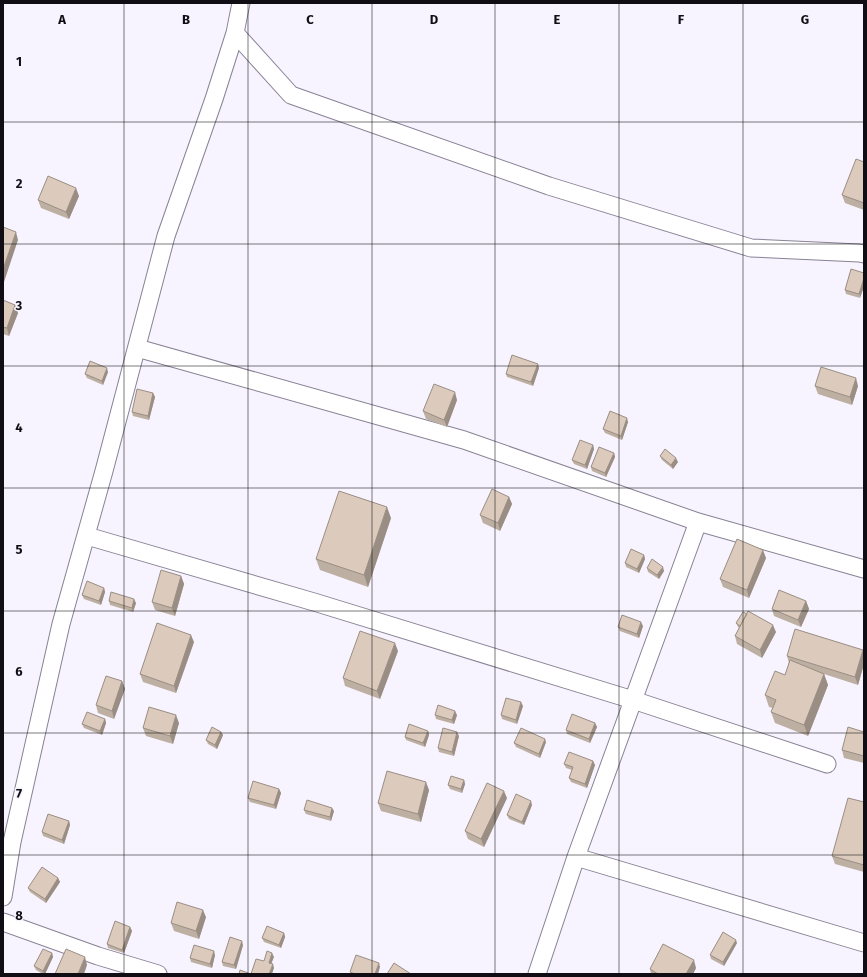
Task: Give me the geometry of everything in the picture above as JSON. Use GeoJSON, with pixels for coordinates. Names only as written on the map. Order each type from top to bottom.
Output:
{"type":"FeatureCollection","features":[{"type":"Feature","properties":{"kind":"street"},"geometry":{"type":"LineString","coordinates":[[3,897],[12,842],[61,624],[87,536],[166,236],[214,99],[235,33],[241,3]]}},
{"type":"Feature","properties":{"kind":"street"},"geometry":{"type":"LineString","coordinates":[[235,33],[290,95],[416,140],[549,186],[751,248],[864,254]]}},
{"type":"Feature","properties":{"kind":"street"},"geometry":{"type":"LineString","coordinates":[[137,348],[464,440],[698,522],[864,568]]}},
{"type":"Feature","properties":{"kind":"street"},"geometry":{"type":"LineString","coordinates":[[537,974],[576,857],[698,522]]}},
{"type":"Feature","properties":{"kind":"street"},"geometry":{"type":"LineString","coordinates":[[87,536],[314,602],[633,700],[827,764]]}},
{"type":"Feature","properties":{"kind":"street"},"geometry":{"type":"LineString","coordinates":[[576,857],[864,943]]}},
{"type":"Feature","properties":{"kind":"street"},"geometry":{"type":"LineString","coordinates":[[3,922],[98,956],[158,974]]}},
{"type":"Feature","properties":{"kind":"building"},"geometry":{"type":"Polygon","coordinates":[[[856,159],[864,162],[864,203],[842,195],[856,159]]]}},
{"type":"Feature","properties":{"kind":"building"},"geometry":{"type":"Polygon","coordinates":[[[48,176],[76,188],[66,212],[38,200],[48,176]]]}},
{"type":"Feature","properties":{"kind":"building"},"geometry":{"type":"Polygon","coordinates":[[[3,227],[16,232],[3,269],[3,227]]]}},
{"type":"Feature","properties":{"kind":"building"},"geometry":{"type":"Polygon","coordinates":[[[851,269],[864,273],[859,294],[845,290],[851,269]]]}},
{"type":"Feature","properties":{"kind":"building"},"geometry":{"type":"Polygon","coordinates":[[[3,300],[15,305],[7,328],[3,327],[3,300]]]}},
{"type":"Feature","properties":{"kind":"building"},"geometry":{"type":"Polygon","coordinates":[[[512,355],[538,364],[531,382],[506,374],[512,355]]]}},
{"type":"Feature","properties":{"kind":"building"},"geometry":{"type":"Polygon","coordinates":[[[90,361],[107,368],[102,381],[85,374],[90,361]]]}},
{"type":"Feature","properties":{"kind":"building"},"geometry":{"type":"Polygon","coordinates":[[[821,367],[856,378],[850,397],[815,386],[821,367]]]}},
{"type":"Feature","properties":{"kind":"building"},"geometry":{"type":"Polygon","coordinates":[[[434,384],[455,392],[444,420],[423,411],[434,384]]]}},
{"type":"Feature","properties":{"kind":"building"},"geometry":{"type":"Polygon","coordinates":[[[137,389],[153,393],[148,416],[132,412],[137,389]]]}},
{"type":"Feature","properties":{"kind":"building"},"geometry":{"type":"Polygon","coordinates":[[[610,411],[627,418],[621,436],[603,429],[610,411]]]}},
{"type":"Feature","properties":{"kind":"building"},"geometry":{"type":"Polygon","coordinates":[[[580,440],[593,445],[585,465],[572,460],[580,440]]]}},
{"type":"Feature","properties":{"kind":"building"},"geometry":{"type":"Polygon","coordinates":[[[599,447],[614,453],[605,473],[591,467],[599,447]]]}},
{"type":"Feature","properties":{"kind":"building"},"geometry":{"type":"Polygon","coordinates":[[[665,449],[676,458],[671,465],[660,456],[665,449]]]}},
{"type":"Feature","properties":{"kind":"building"},"geometry":{"type":"Polygon","coordinates":[[[492,489],[509,497],[498,523],[480,515],[492,489]]]}},
{"type":"Feature","properties":{"kind":"building"},"geometry":{"type":"Polygon","coordinates":[[[339,491],[387,507],[364,575],[316,559],[339,491]]]}},
{"type":"Feature","properties":{"kind":"building"},"geometry":{"type":"Polygon","coordinates":[[[737,539],[763,550],[747,590],[720,579],[737,539]]]}},
{"type":"Feature","properties":{"kind":"building"},"geometry":{"type":"Polygon","coordinates":[[[631,549],[644,555],[637,569],[625,563],[631,549]]]}},
{"type":"Feature","properties":{"kind":"building"},"geometry":{"type":"Polygon","coordinates":[[[652,559],[663,567],[657,575],[647,568],[652,559]]]}},
{"type":"Feature","properties":{"kind":"building"},"geometry":{"type":"Polygon","coordinates":[[[161,570],[181,576],[172,608],[152,602],[161,570]]]}},
{"type":"Feature","properties":{"kind":"building"},"geometry":{"type":"Polygon","coordinates":[[[87,581],[104,588],[99,601],[82,595],[87,581]]]}},
{"type":"Feature","properties":{"kind":"building"},"geometry":{"type":"Polygon","coordinates":[[[779,590],[806,601],[798,620],[772,609],[779,590]]]}},
{"type":"Feature","properties":{"kind":"building"},"geometry":{"type":"Polygon","coordinates":[[[111,592],[134,599],[132,608],[109,601],[111,592]]]}},
{"type":"Feature","properties":{"kind":"building"},"geometry":{"type":"Polygon","coordinates":[[[748,611],[773,625],[760,650],[735,636],[748,611]]]}},
{"type":"Feature","properties":{"kind":"building"},"geometry":{"type":"Polygon","coordinates":[[[743,612],[747,614],[740,626],[736,623],[743,612]]]}},
{"type":"Feature","properties":{"kind":"building"},"geometry":{"type":"Polygon","coordinates":[[[622,615],[641,622],[637,634],[618,627],[622,615]]]}},
{"type":"Feature","properties":{"kind":"building"},"geometry":{"type":"Polygon","coordinates":[[[157,623],[191,635],[174,686],[140,674],[157,623]]]}},
{"type":"Feature","properties":{"kind":"building"},"geometry":{"type":"Polygon","coordinates":[[[795,629],[863,650],[855,677],[787,656],[795,629]]]}},
{"type":"Feature","properties":{"kind":"building"},"geometry":{"type":"Polygon","coordinates":[[[360,631],[395,643],[377,691],[343,678],[360,631]]]}},
{"type":"Feature","properties":{"kind":"building"},"geometry":{"type":"Polygon","coordinates":[[[790,660],[824,674],[804,725],[771,712],[776,700],[765,695],[775,671],[785,675],[790,660]]]}},
{"type":"Feature","properties":{"kind":"building"},"geometry":{"type":"Polygon","coordinates":[[[106,676],[122,681],[112,711],[96,705],[106,676]]]}},
{"type":"Feature","properties":{"kind":"building"},"geometry":{"type":"Polygon","coordinates":[[[506,698],[521,702],[516,720],[501,715],[506,698]]]}},
{"type":"Feature","properties":{"kind":"building"},"geometry":{"type":"Polygon","coordinates":[[[438,705],[455,711],[452,720],[435,715],[438,705]]]}},
{"type":"Feature","properties":{"kind":"building"},"geometry":{"type":"Polygon","coordinates":[[[149,707],[176,715],[170,736],[143,728],[149,707]]]}},
{"type":"Feature","properties":{"kind":"building"},"geometry":{"type":"Polygon","coordinates":[[[87,712],[105,719],[100,731],[82,724],[87,712]]]}},
{"type":"Feature","properties":{"kind":"building"},"geometry":{"type":"Polygon","coordinates":[[[572,714],[595,723],[589,739],[566,730],[572,714]]]}},
{"type":"Feature","properties":{"kind":"building"},"geometry":{"type":"Polygon","coordinates":[[[409,724],[428,731],[423,743],[405,737],[409,724]]]}},
{"type":"Feature","properties":{"kind":"building"},"geometry":{"type":"Polygon","coordinates":[[[212,727],[221,732],[215,745],[206,740],[212,727]]]}},
{"type":"Feature","properties":{"kind":"building"},"geometry":{"type":"Polygon","coordinates":[[[848,727],[864,732],[864,756],[842,750],[848,727]]]}},
{"type":"Feature","properties":{"kind":"building"},"geometry":{"type":"Polygon","coordinates":[[[443,728],[457,732],[452,752],[438,748],[443,728]]]}},
{"type":"Feature","properties":{"kind":"building"},"geometry":{"type":"Polygon","coordinates":[[[521,728],[545,739],[539,754],[514,743],[521,728]]]}},
{"type":"Feature","properties":{"kind":"building"},"geometry":{"type":"Polygon","coordinates":[[[569,752],[593,761],[585,784],[569,778],[573,767],[564,764],[569,752]]]}},
{"type":"Feature","properties":{"kind":"building"},"geometry":{"type":"Polygon","coordinates":[[[387,771],[426,782],[418,814],[378,803],[387,771]]]}},
{"type":"Feature","properties":{"kind":"building"},"geometry":{"type":"Polygon","coordinates":[[[451,776],[464,780],[461,789],[448,785],[451,776]]]}},
{"type":"Feature","properties":{"kind":"building"},"geometry":{"type":"Polygon","coordinates":[[[253,781],[279,789],[274,805],[248,798],[253,781]]]}},
{"type":"Feature","properties":{"kind":"building"},"geometry":{"type":"Polygon","coordinates":[[[487,783],[504,791],[481,839],[465,831],[487,783]]]}},
{"type":"Feature","properties":{"kind":"building"},"geometry":{"type":"Polygon","coordinates":[[[516,794],[531,801],[522,822],[507,815],[516,794]]]}},
{"type":"Feature","properties":{"kind":"building"},"geometry":{"type":"Polygon","coordinates":[[[848,798],[864,802],[864,865],[832,856],[848,798]]]}},
{"type":"Feature","properties":{"kind":"building"},"geometry":{"type":"Polygon","coordinates":[[[307,800],[332,808],[330,817],[304,810],[307,800]]]}},
{"type":"Feature","properties":{"kind":"building"},"geometry":{"type":"Polygon","coordinates":[[[48,814],[69,821],[62,840],[42,832],[48,814]]]}},
{"type":"Feature","properties":{"kind":"building"},"geometry":{"type":"Polygon","coordinates":[[[42,867],[58,878],[45,899],[28,888],[42,867]]]}},
{"type":"Feature","properties":{"kind":"building"},"geometry":{"type":"Polygon","coordinates":[[[177,902],[203,910],[196,931],[171,923],[177,902]]]}},
{"type":"Feature","properties":{"kind":"building"},"geometry":{"type":"Polygon","coordinates":[[[115,921],[130,927],[122,950],[107,944],[115,921]]]}},
{"type":"Feature","properties":{"kind":"building"},"geometry":{"type":"Polygon","coordinates":[[[267,926],[284,933],[279,945],[262,938],[267,926]]]}},
{"type":"Feature","properties":{"kind":"building"},"geometry":{"type":"Polygon","coordinates":[[[723,932],[736,940],[723,962],[710,955],[723,932]]]}},
{"type":"Feature","properties":{"kind":"building"},"geometry":{"type":"Polygon","coordinates":[[[230,937],[242,941],[234,965],[222,962],[230,937]]]}},
{"type":"Feature","properties":{"kind":"building"},"geometry":{"type":"Polygon","coordinates":[[[663,944],[694,960],[686,974],[658,974],[650,969],[663,944]]]}},
{"type":"Feature","properties":{"kind":"building"},"geometry":{"type":"Polygon","coordinates":[[[194,945],[214,951],[210,964],[190,958],[194,945]]]}},
{"type":"Feature","properties":{"kind":"building"},"geometry":{"type":"Polygon","coordinates":[[[43,949],[52,953],[43,971],[34,966],[43,949]]]}},
{"type":"Feature","properties":{"kind":"building"},"geometry":{"type":"Polygon","coordinates":[[[66,949],[85,957],[78,974],[55,974],[66,949]]]}},
{"type":"Feature","properties":{"kind":"building"},"geometry":{"type":"Polygon","coordinates":[[[267,951],[272,953],[269,963],[273,964],[269,974],[251,974],[256,959],[264,961],[267,951]]]}},
{"type":"Feature","properties":{"kind":"building"},"geometry":{"type":"Polygon","coordinates":[[[356,955],[379,963],[375,974],[355,974],[350,972],[356,955]]]}},
{"type":"Feature","properties":{"kind":"building"},"geometry":{"type":"Polygon","coordinates":[[[394,963],[411,974],[387,974],[394,963]]]}},
{"type":"Feature","properties":{"kind":"building"},"geometry":{"type":"Polygon","coordinates":[[[240,970],[251,974],[239,974],[240,970]]]}}]}
